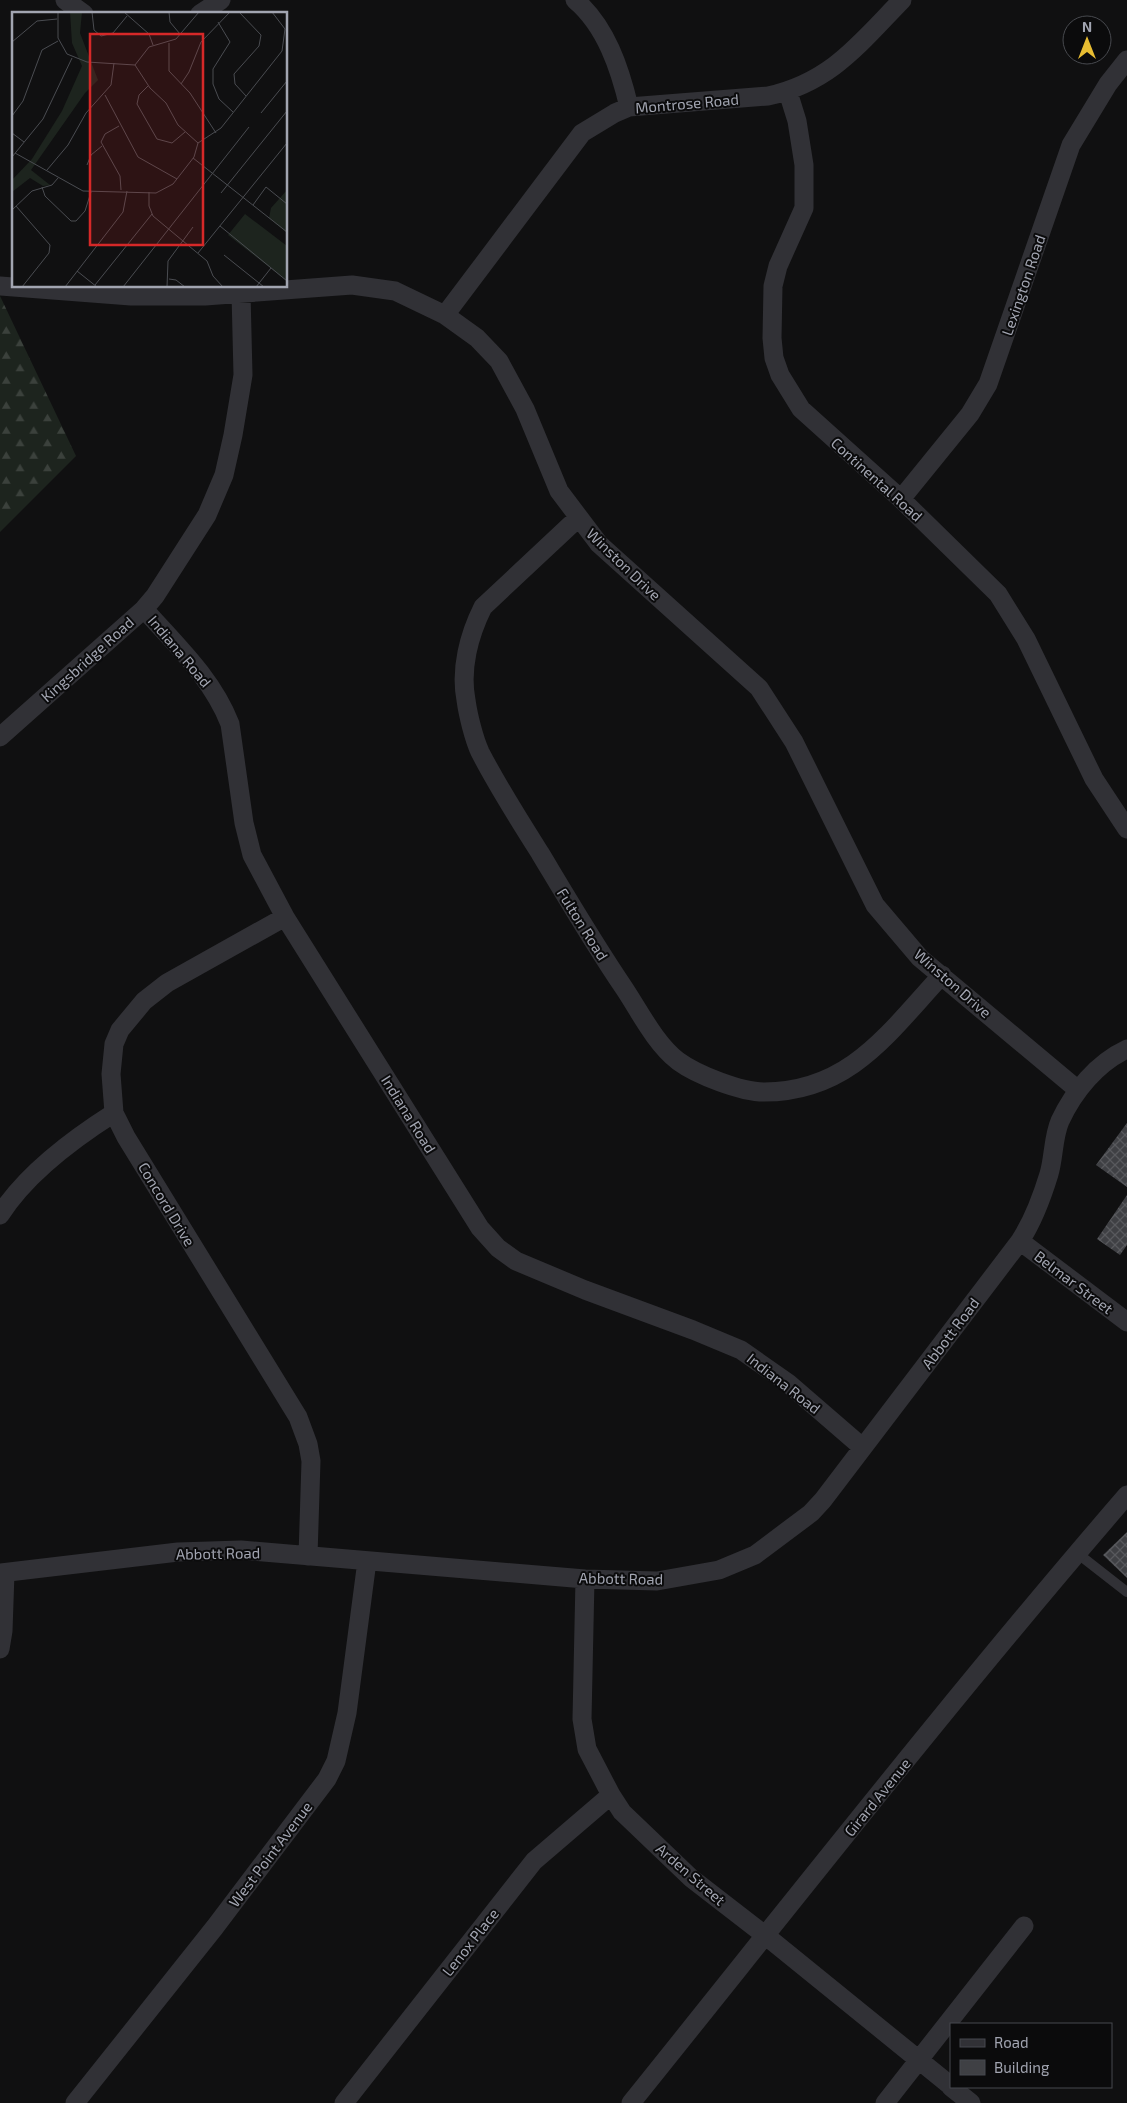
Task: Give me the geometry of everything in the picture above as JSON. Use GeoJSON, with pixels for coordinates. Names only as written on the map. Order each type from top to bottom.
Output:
{"type":"FeatureCollection","features":[{"type":"Feature","properties":{"kind":"street"},"geometry":{"type":"LineString","coordinates":[[64,0],[81,12]]}},
{"type":"Feature","properties":{"kind":"street"},"geometry":{"type":"LineString","coordinates":[[203,12],[221,0]]}},
{"type":"Feature","properties":{"kind":"street"},"geometry":{"type":"LineString","coordinates":[[575,0],[581,5],[606,40],[623,82],[628,107]]}},
{"type":"Feature","properties":{"kind":"street","name":"Montrose Road"},"geometry":{"type":"LineString","coordinates":[[445,315],[582,133],[628,107],[768,96],[788,92],[807,84],[848,55],[899,1]]}},
{"type":"Feature","properties":{"kind":"street","name":"Lexington Road"},"geometry":{"type":"LineString","coordinates":[[901,499],[970,414],[988,384],[1071,145],[1108,84],[1127,60]]}},
{"type":"Feature","properties":{"kind":"street","name":"Continental Road"},"geometry":{"type":"LineString","coordinates":[[788,92],[796,121],[804,165],[804,208],[778,266],[773,286],[772,338],[774,358],[780,375],[801,409],[901,499],[998,594],[1026,639],[1094,779],[1127,829]]}},
{"type":"Feature","properties":{"kind":"street","name":"Winston Drive"},"geometry":{"type":"LineString","coordinates":[[26,288],[130,296],[204,296],[352,285],[395,291],[445,315],[477,338],[499,361],[526,409],[559,491],[578,518],[599,544],[759,688],[794,742],[875,905],[920,958],[1078,1090]]}},
{"type":"Feature","properties":{"kind":"street","name":"Kingsbridge Road"},"geometry":{"type":"LineString","coordinates":[[0,737],[144,609],[155,596],[207,515],[224,475],[243,375],[240,293]]}},
{"type":"Feature","properties":{"kind":"street","name":"Fulton Road"},"geometry":{"type":"LineString","coordinates":[[578,518],[483,607],[473,626],[465,663],[465,699],[479,750],[502,791],[597,947],[661,1044],[679,1061],[722,1083],[761,1092],[783,1091],[812,1086],[846,1071],[876,1046],[942,976]]}},
{"type":"Feature","properties":{"kind":"street","name":"Indiana Road"},"geometry":{"type":"LineString","coordinates":[[144,609],[208,681],[224,708],[230,724],[244,823],[252,854],[285,917],[480,1228],[498,1248],[516,1261],[585,1290],[741,1350],[788,1383],[862,1447]]}},
{"type":"Feature","properties":{"kind":"street","name":"Concord Drive"},"geometry":{"type":"LineString","coordinates":[[285,917],[167,983],[144,1001],[120,1030],[114,1044],[112,1074],[114,1113],[126,1137],[298,1417],[308,1444],[311,1461],[308,1556]]}},
{"type":"Feature","properties":{"kind":"street","name":"Abbott Road"},"geometry":{"type":"LineString","coordinates":[[3,1573],[178,1552],[241,1550],[585,1579],[657,1581],[719,1570],[755,1555],[811,1513],[823,1500],[1020,1241],[1030,1225],[1049,1174],[1060,1122],[1078,1090],[1100,1066],[1113,1056],[1127,1049]]}},
{"type":"Feature","properties":{"kind":"street"},"geometry":{"type":"LineString","coordinates":[[0,1215],[5,1206],[45,1163],[79,1135],[114,1113]]}},
{"type":"Feature","properties":{"kind":"street","name":"Belmar Street"},"geometry":{"type":"LineString","coordinates":[[1020,1241],[1127,1322]]}},
{"type":"Feature","properties":{"kind":"street","name":"Girard Avenue"},"geometry":{"type":"LineString","coordinates":[[631,2103],[957,1697],[1077,1553],[1123,1505]]}},
{"type":"Feature","properties":{"kind":"street","name":"West Point Avenue"},"geometry":{"type":"LineString","coordinates":[[75,2103],[214,1927],[327,1779],[336,1761],[346,1713],[367,1561]]}},
{"type":"Feature","properties":{"kind":"street"},"geometry":{"type":"LineString","coordinates":[[0,1649],[3,1631],[3,1573]]}},
{"type":"Feature","properties":{"kind":"street","name":"Arden Street"},"geometry":{"type":"LineString","coordinates":[[585,1579],[582,1719],[587,1749],[622,1812],[691,1878],[766,1936],[950,2086]]}},
{"type":"Feature","properties":{"kind":"street","name":"Lenox Place"},"geometry":{"type":"LineString","coordinates":[[344,2103],[534,1861],[611,1795]]}},
{"type":"Feature","properties":{"kind":"street"},"geometry":{"type":"LineString","coordinates":[[885,2103],[920,2061],[1024,1926]]}},
{"type":"Feature","properties":{"kind":"street","name":"Arden Street"},"geometry":{"type":"LineString","coordinates":[[952,2088],[971,2103]]}},
{"type":"Feature","properties":{"kind":"lane"},"geometry":{"type":"LineString","coordinates":[[1077,1553],[1127,1592]]}},
{"type":"Feature","properties":{"kind":"green space"},"geometry":{"type":"Polygon","coordinates":[[[0,296],[76,456],[0,532],[0,296]]]}},
{"type":"Feature","properties":{"kind":"building"},"geometry":{"type":"Polygon","coordinates":[[[1127,1123],[1127,1187],[1096,1165],[1127,1123]]]}},
{"type":"Feature","properties":{"kind":"building"},"geometry":{"type":"Polygon","coordinates":[[[1127,1195],[1127,1245],[1120,1255],[1097,1239],[1127,1195]]]}},
{"type":"Feature","properties":{"kind":"building"},"geometry":{"type":"Polygon","coordinates":[[[1127,1532],[1127,1578],[1103,1555],[1127,1532]]]}}]}
